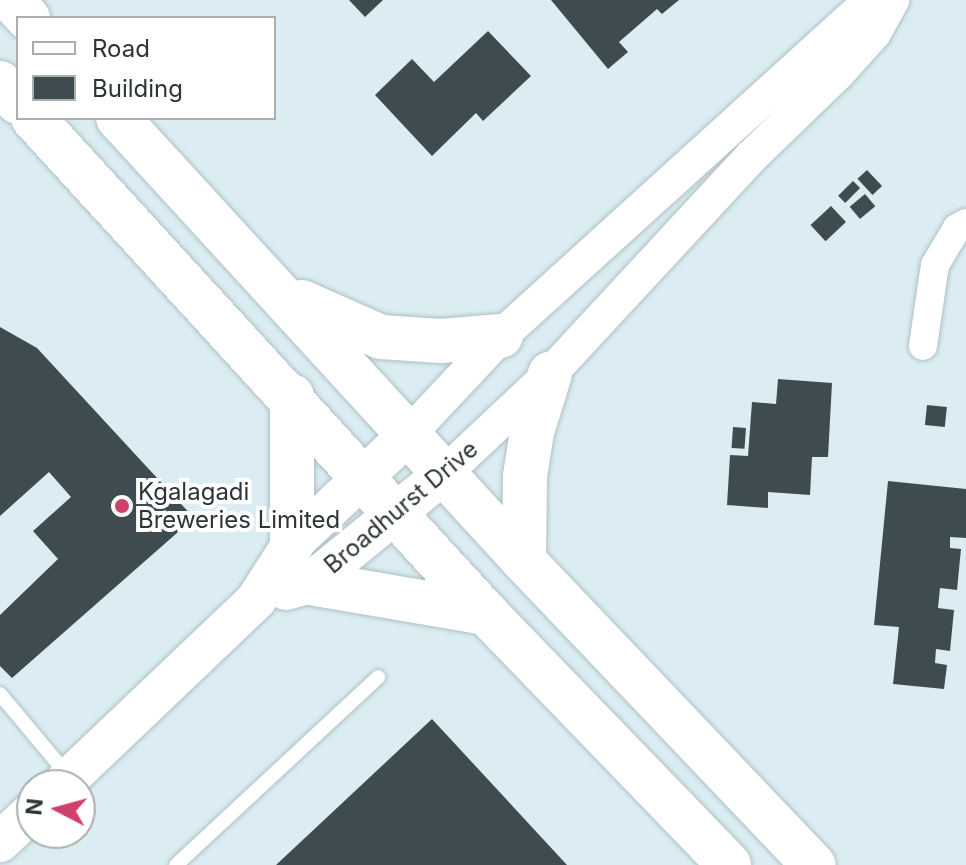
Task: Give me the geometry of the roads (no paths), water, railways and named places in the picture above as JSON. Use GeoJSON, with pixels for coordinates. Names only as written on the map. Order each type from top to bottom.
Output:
{"type":"FeatureCollection","features":[{"type":"Feature","properties":{"kind":"main road"},"geometry":{"type":"LineString","coordinates":[[11,0],[26,16]]}},
{"type":"Feature","properties":{"kind":"main road"},"geometry":{"type":"LineString","coordinates":[[0,83],[16,100]]}},
{"type":"Feature","properties":{"kind":"main road"},"geometry":{"type":"LineString","coordinates":[[35,120],[292,396],[486,613],[729,865]]}},
{"type":"Feature","properties":{"kind":"main road"},"geometry":{"type":"LineString","coordinates":[[120,120],[524,561],[814,865]]}},
{"type":"Feature","properties":{"kind":"main road"},"geometry":{"type":"LineString","coordinates":[[268,283],[381,337],[418,342],[501,336]]}},
{"type":"Feature","properties":{"kind":"main road"},"geometry":{"type":"LineString","coordinates":[[524,561],[527,461],[550,374]]}},
{"type":"Feature","properties":{"kind":"main road"},"geometry":{"type":"LineString","coordinates":[[292,396],[301,564],[486,613]]}},
{"type":"Feature","properties":{"kind":"main road","name":"Broadhurst Drive"},"geometry":{"type":"LineString","coordinates":[[301,564],[363,476],[409,434]]}},
{"type":"Feature","properties":{"kind":"main road","name":"Broadhurst Drive"},"geometry":{"type":"LineString","coordinates":[[79,769],[256,600],[301,564],[399,514],[445,473]]}},
{"type":"Feature","properties":{"kind":"main road"},"geometry":{"type":"LineString","coordinates":[[0,842],[16,827]]}},
{"type":"Feature","properties":{"kind":"street","name":"Broadhurst Drive"},"geometry":{"type":"LineString","coordinates":[[409,434],[501,336],[860,10],[878,0]]}},
{"type":"Feature","properties":{"kind":"street","name":"Broadhurst Drive"},"geometry":{"type":"LineString","coordinates":[[445,473],[550,374],[751,157],[837,74],[874,33],[892,0]]}},
{"type":"Feature","properties":{"kind":"street"},"geometry":{"type":"LineString","coordinates":[[923,346],[935,265],[957,228],[966,223]]}},
{"type":"Feature","properties":{"kind":"lane"},"geometry":{"type":"LineString","coordinates":[[176,865],[378,677]]}},
{"type":"Feature","properties":{"kind":"lane"},"geometry":{"type":"LineString","coordinates":[[0,694],[57,769]]}},
{"type":"Feature","properties":{"kind":"place","name":"Kgalagadi Breweries Limited"},"geometry":{"type":"Point","coordinates":[122,506]}}]}
